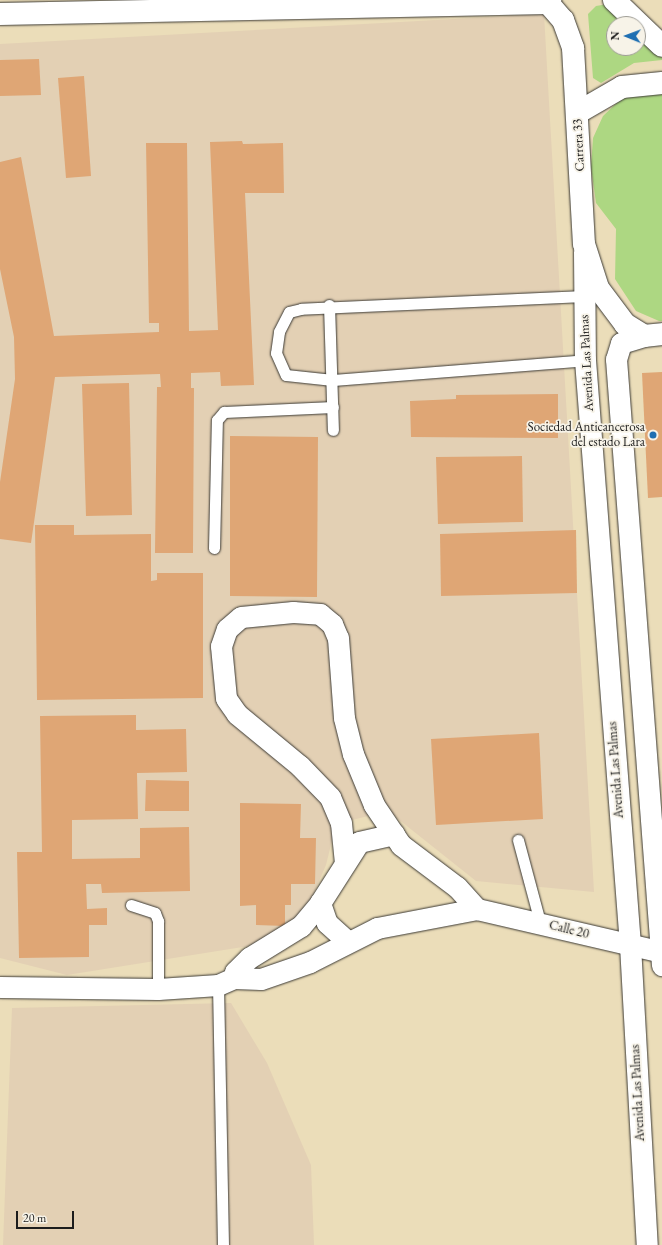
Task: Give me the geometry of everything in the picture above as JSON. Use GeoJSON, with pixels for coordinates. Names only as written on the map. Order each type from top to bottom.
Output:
{"type":"FeatureCollection","features":[{"type":"Feature","properties":{"kind":"main road"},"geometry":{"type":"LineString","coordinates":[[614,0],[662,46]]}},
{"type":"Feature","properties":{"kind":"main road"},"geometry":{"type":"LineString","coordinates":[[0,14],[549,1]]}},
{"type":"Feature","properties":{"kind":"main road","name":"Carrera 33"},"geometry":{"type":"LineString","coordinates":[[549,1],[563,20],[574,48],[584,244]]}},
{"type":"Feature","properties":{"kind":"main road"},"geometry":{"type":"LineString","coordinates":[[577,113],[622,87],[662,83]]}},
{"type":"Feature","properties":{"kind":"main road"},"geometry":{"type":"LineString","coordinates":[[584,244],[598,288],[609,308],[625,324],[653,335]]}},
{"type":"Feature","properties":{"kind":"street","name":"Carrera 33"},"geometry":{"type":"LineString","coordinates":[[584,244],[584,296]]}},
{"type":"Feature","properties":{"kind":"street","name":"Avenida Las Palmas"},"geometry":{"type":"LineString","coordinates":[[584,296],[585,360],[630,945],[647,1245]]}},
{"type":"Feature","properties":{"kind":"street"},"geometry":{"type":"LineString","coordinates":[[653,335],[621,343],[616,359],[662,957]]}},
{"type":"Feature","properties":{"kind":"street"},"geometry":{"type":"LineString","coordinates":[[345,864],[340,818],[330,797],[300,766],[237,714],[226,698],[221,646],[228,629],[241,617],[293,612],[320,614],[332,624],[338,638],[344,718],[353,754],[374,805],[401,845],[457,887],[477,909]]}},
{"type":"Feature","properties":{"kind":"street"},"geometry":{"type":"LineString","coordinates":[[226,981],[244,962],[284,940],[320,903],[359,842],[394,834]]}},
{"type":"Feature","properties":{"kind":"street"},"geometry":{"type":"LineString","coordinates":[[320,903],[327,923],[348,942]]}},
{"type":"Feature","properties":{"kind":"street"},"geometry":{"type":"LineString","coordinates":[[0,987],[158,989],[226,981],[262,979],[310,962],[377,928],[477,909]]}},
{"type":"Feature","properties":{"kind":"street","name":"Calle 20"},"geometry":{"type":"LineString","coordinates":[[477,909],[540,922],[630,945],[662,957]]}},
{"type":"Feature","properties":{"kind":"lane"},"geometry":{"type":"LineString","coordinates":[[584,296],[329,305],[289,312],[278,332],[276,353],[286,375],[333,380],[585,360]]}},
{"type":"Feature","properties":{"kind":"lane"},"geometry":{"type":"LineString","coordinates":[[329,305],[334,430]]}},
{"type":"Feature","properties":{"kind":"lane"},"geometry":{"type":"LineString","coordinates":[[214,548],[217,420],[224,412],[333,407]]}},
{"type":"Feature","properties":{"kind":"lane"},"geometry":{"type":"LineString","coordinates":[[518,840],[540,922]]}},
{"type":"Feature","properties":{"kind":"lane"},"geometry":{"type":"LineString","coordinates":[[131,904],[155,914],[158,921],[158,989]]}},
{"type":"Feature","properties":{"kind":"lane"},"geometry":{"type":"LineString","coordinates":[[223,1245],[226,981]]}},
{"type":"Feature","properties":{"kind":"shaded area"},"geometry":{"type":"Polygon","coordinates":[[[544,14],[594,892],[476,881],[388,811],[336,824],[326,865],[310,902],[287,928],[249,946],[67,975],[0,958],[0,44],[544,14]]]}},
{"type":"Feature","properties":{"kind":"shaded area"},"geometry":{"type":"Polygon","coordinates":[[[231,1003],[267,1063],[311,1165],[314,1245],[3,1245],[12,1008],[231,1003]]]}},
{"type":"Feature","properties":{"kind":"green space"},"geometry":{"type":"Polygon","coordinates":[[[608,4],[625,16],[606,16],[606,56],[646,56],[646,33],[662,48],[662,60],[634,63],[601,83],[593,78],[588,14],[596,6],[608,4]]]}},
{"type":"Feature","properties":{"kind":"green space"},"geometry":{"type":"Polygon","coordinates":[[[662,87],[662,321],[659,321],[636,311],[615,279],[616,229],[596,203],[591,167],[593,138],[603,116],[621,99],[662,87]]]}},
{"type":"Feature","properties":{"kind":"building"},"geometry":{"type":"Polygon","coordinates":[[[39,59],[41,95],[0,96],[0,60],[39,59]]]}},
{"type":"Feature","properties":{"kind":"building"},"geometry":{"type":"Polygon","coordinates":[[[84,76],[91,176],[66,178],[58,78],[84,76]]]}},
{"type":"Feature","properties":{"kind":"building"},"geometry":{"type":"Polygon","coordinates":[[[242,141],[243,144],[283,143],[284,193],[245,193],[254,385],[221,386],[220,372],[191,373],[191,388],[194,388],[193,553],[155,553],[157,387],[161,387],[160,374],[55,377],[31,543],[0,539],[0,482],[15,379],[14,337],[0,269],[0,162],[21,157],[54,336],[159,332],[159,323],[149,323],[146,143],[187,143],[189,331],[218,330],[210,142],[242,141]]]}},
{"type":"Feature","properties":{"kind":"building","name":"Sociedad Anticancerosa del estado Lara"},"geometry":{"type":"Polygon","coordinates":[[[662,372],[662,497],[648,498],[642,373],[662,372]]]}},
{"type":"Feature","properties":{"kind":"building"},"geometry":{"type":"Polygon","coordinates":[[[129,383],[132,515],[86,516],[82,384],[129,383]]]}},
{"type":"Feature","properties":{"kind":"building"},"geometry":{"type":"Polygon","coordinates":[[[558,394],[558,438],[411,437],[410,401],[456,399],[456,395],[558,394]]]}},
{"type":"Feature","properties":{"kind":"building"},"geometry":{"type":"Polygon","coordinates":[[[230,436],[318,437],[317,597],[230,596],[230,436]]]}},
{"type":"Feature","properties":{"kind":"building"},"geometry":{"type":"Polygon","coordinates":[[[522,456],[523,522],[438,524],[436,457],[522,456]]]}},
{"type":"Feature","properties":{"kind":"building"},"geometry":{"type":"Polygon","coordinates":[[[35,525],[74,525],[74,535],[151,534],[151,581],[157,580],[157,573],[203,573],[203,698],[37,700],[35,525]]]}},
{"type":"Feature","properties":{"kind":"building"},"geometry":{"type":"Polygon","coordinates":[[[576,530],[577,593],[441,596],[440,534],[576,530]]]}},
{"type":"Feature","properties":{"kind":"building"},"geometry":{"type":"Polygon","coordinates":[[[136,715],[136,730],[186,729],[187,772],[137,773],[138,819],[72,820],[72,859],[140,858],[140,828],[189,827],[190,891],[102,893],[101,884],[86,884],[87,909],[107,908],[107,925],[89,925],[89,957],[19,958],[17,852],[42,852],[40,716],[136,715]]]}},
{"type":"Feature","properties":{"kind":"building"},"geometry":{"type":"Polygon","coordinates":[[[539,733],[543,819],[436,825],[431,739],[539,733]]]}},
{"type":"Feature","properties":{"kind":"building"},"geometry":{"type":"Polygon","coordinates":[[[146,780],[189,781],[189,811],[145,811],[146,780]]]}},
{"type":"Feature","properties":{"kind":"building"},"geometry":{"type":"Polygon","coordinates":[[[240,803],[301,804],[300,838],[316,838],[315,884],[291,884],[291,905],[285,905],[285,926],[256,925],[256,905],[240,906],[240,803]]]}},
{"type":"Feature","properties":{"kind":"place","name":"Sociedad Anticancerosa del estado Lara"},"geometry":{"type":"Point","coordinates":[653,435]}}]}
